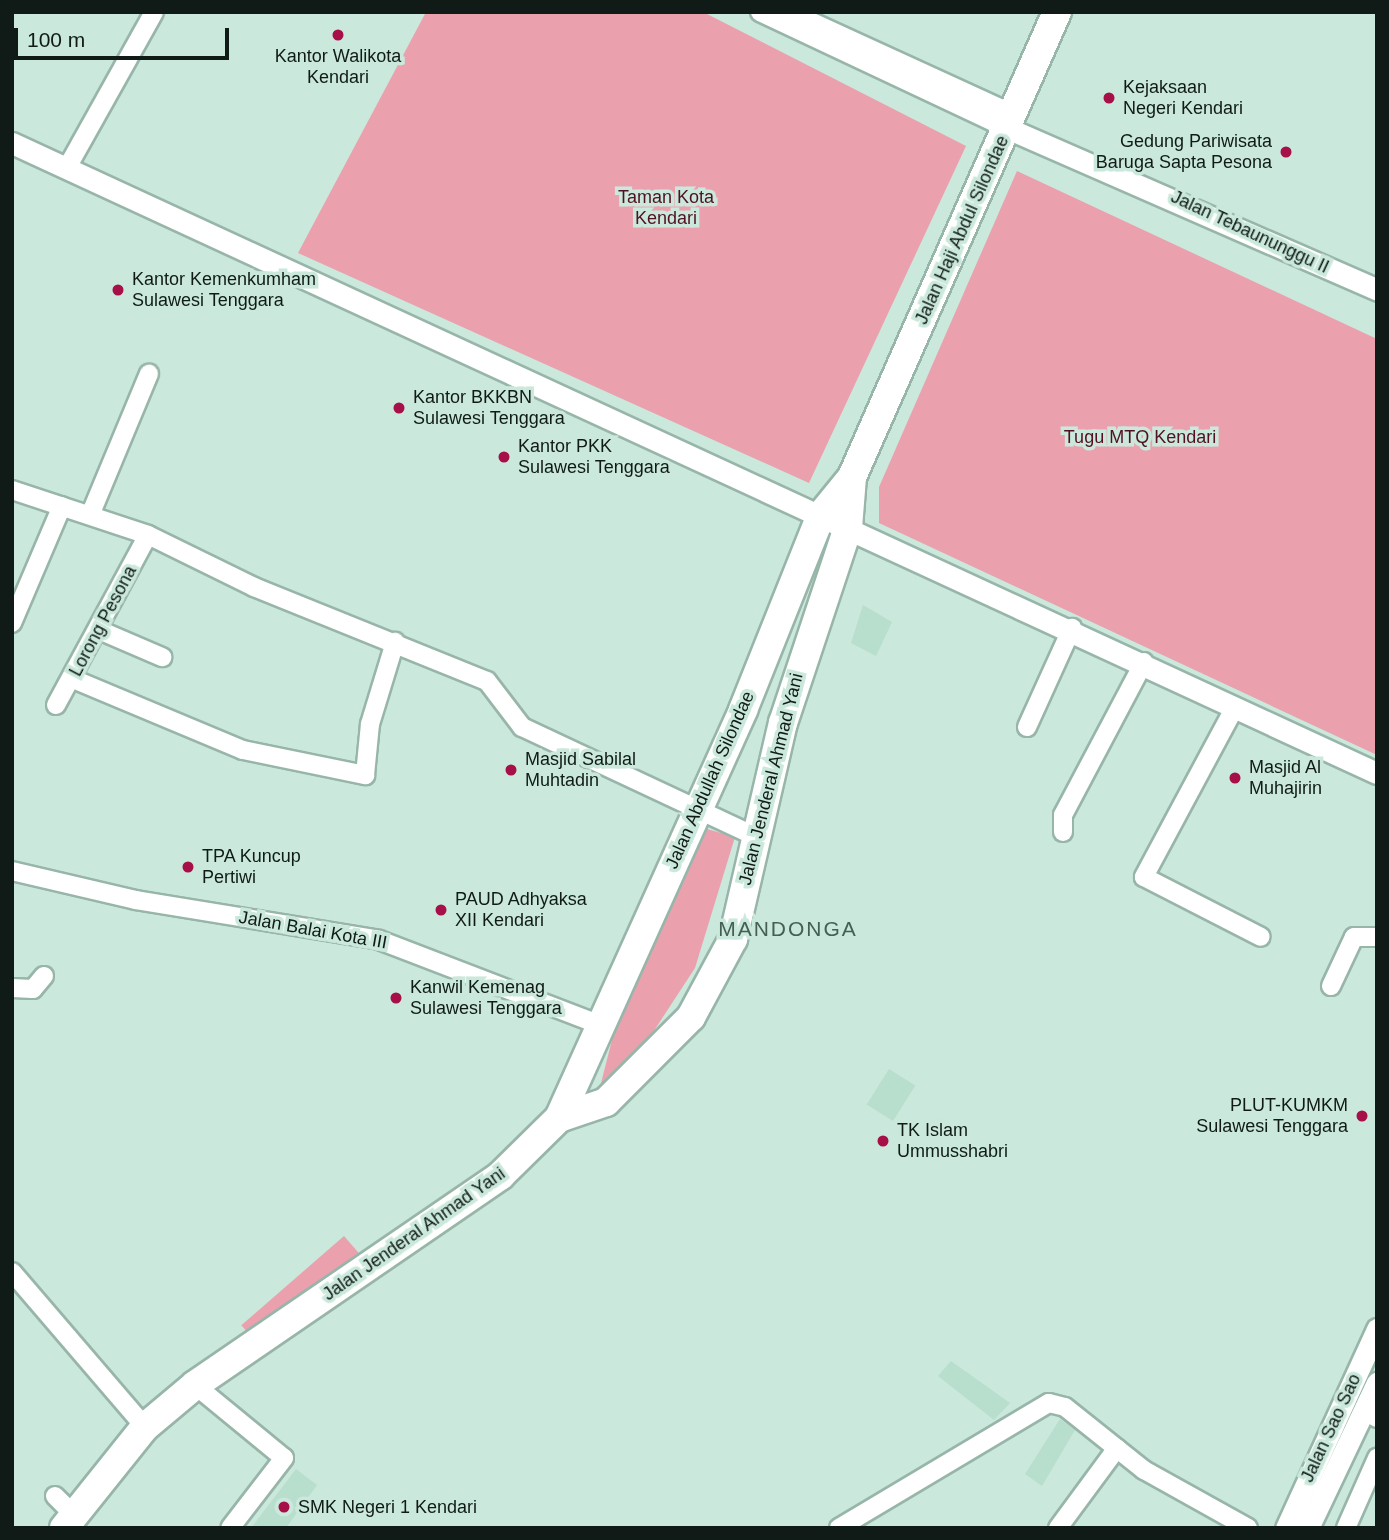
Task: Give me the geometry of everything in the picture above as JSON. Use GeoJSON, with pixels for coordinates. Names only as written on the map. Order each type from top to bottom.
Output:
{"type":"FeatureCollection","features":[{"type":"Feature","properties":{"kind":"highway","name":"Jalan Haji Abdul Silondae"},"geometry":{"type":"LineString","coordinates":[[864,445],[1057,12]]}},
{"type":"Feature","properties":{"kind":"highway","name":"Jalan Abdullah Silondae"},"geometry":{"type":"LineString","coordinates":[[559,1118],[577,1075],[603,1026],[699,809],[821,515],[852,477],[864,445]]}},
{"type":"Feature","properties":{"kind":"highway","name":"Jalan Jenderal Ahmad Yani"},"geometry":{"type":"LineString","coordinates":[[64,1512],[145,1427],[195,1385],[500,1176],[559,1118],[606,1102],[691,1017],[733,939],[786,712],[848,528],[852,477]]}},
{"type":"Feature","properties":{"kind":"highway"},"geometry":{"type":"LineString","coordinates":[[577,1075],[606,1102]]}},
{"type":"Feature","properties":{"kind":"street"},"geometry":{"type":"LineString","coordinates":[[68,166],[154,12]]}},
{"type":"Feature","properties":{"kind":"street"},"geometry":{"type":"LineString","coordinates":[[760,12],[1010,121]]}},
{"type":"Feature","properties":{"kind":"street"},"geometry":{"type":"LineString","coordinates":[[790,12],[1010,121]]}},
{"type":"Feature","properties":{"kind":"street","name":"Jalan Tebaununggu II"},"geometry":{"type":"LineString","coordinates":[[1010,121],[1377,290]]}},
{"type":"Feature","properties":{"kind":"street"},"geometry":{"type":"LineString","coordinates":[[12,143],[68,166],[848,528],[1072,628],[1377,773]]}},
{"type":"Feature","properties":{"kind":"street"},"geometry":{"type":"LineString","coordinates":[[91,513],[149,374]]}},
{"type":"Feature","properties":{"kind":"street"},"geometry":{"type":"LineString","coordinates":[[12,490],[91,513],[148,535],[254,587],[395,642],[491,684],[522,727],[755,836]]}},
{"type":"Feature","properties":{"kind":"street"},"geometry":{"type":"LineString","coordinates":[[12,623],[62,506]]}},
{"type":"Feature","properties":{"kind":"street","name":"Lorong Pesona"},"geometry":{"type":"LineString","coordinates":[[56,705],[73,679],[148,535]]}},
{"type":"Feature","properties":{"kind":"street"},"geometry":{"type":"LineString","coordinates":[[1027,727],[1072,628]]}},
{"type":"Feature","properties":{"kind":"street"},"geometry":{"type":"LineString","coordinates":[[99,630],[162,657]]}},
{"type":"Feature","properties":{"kind":"street"},"geometry":{"type":"LineString","coordinates":[[73,679],[243,750],[365,775],[370,724],[395,642]]}},
{"type":"Feature","properties":{"kind":"street"},"geometry":{"type":"LineString","coordinates":[[1063,832],[1063,815],[1144,662]]}},
{"type":"Feature","properties":{"kind":"street"},"geometry":{"type":"LineString","coordinates":[[1235,707],[1144,877],[1261,937]]}},
{"type":"Feature","properties":{"kind":"street","name":"Jalan Balai Kota III"},"geometry":{"type":"LineString","coordinates":[[12,871],[136,900],[379,940],[603,1026]]}},
{"type":"Feature","properties":{"kind":"street"},"geometry":{"type":"LineString","coordinates":[[1331,986],[1354,937],[1377,937]]}},
{"type":"Feature","properties":{"kind":"street"},"geometry":{"type":"LineString","coordinates":[[12,988],[33,989],[44,976]]}},
{"type":"Feature","properties":{"kind":"street"},"geometry":{"type":"LineString","coordinates":[[12,1272],[145,1427]]}},
{"type":"Feature","properties":{"kind":"street","name":"Jalan Sao Sao"},"geometry":{"type":"LineString","coordinates":[[1286,1528],[1377,1329]]}},
{"type":"Feature","properties":{"kind":"street","name":"Jalan Sao Sao"},"geometry":{"type":"LineString","coordinates":[[1308,1528],[1370,1414],[1377,1383]]}},
{"type":"Feature","properties":{"kind":"street"},"geometry":{"type":"LineString","coordinates":[[195,1385],[284,1458],[230,1528]]}},
{"type":"Feature","properties":{"kind":"street"},"geometry":{"type":"LineString","coordinates":[[839,1528],[1049,1403],[1065,1407],[1117,1448],[1248,1528]]}},
{"type":"Feature","properties":{"kind":"street"},"geometry":{"type":"LineString","coordinates":[[1058,1528],[1117,1448]]}},
{"type":"Feature","properties":{"kind":"street"},"geometry":{"type":"LineString","coordinates":[[1346,1528],[1377,1458]]}},
{"type":"Feature","properties":{"kind":"shaded area"},"geometry":{"type":"Polygon","coordinates":[[[863,605],[892,622],[876,656],[851,643],[863,605]]]}},
{"type":"Feature","properties":{"kind":"shaded area"},"geometry":{"type":"Polygon","coordinates":[[[889,1069],[915,1085],[893,1121],[867,1105],[889,1069]]]}},
{"type":"Feature","properties":{"kind":"shaded area"},"geometry":{"type":"Polygon","coordinates":[[[951,1361],[1010,1403],[994,1420],[938,1376],[951,1361]]]}},
{"type":"Feature","properties":{"kind":"shaded area"},"geometry":{"type":"Polygon","coordinates":[[[1060,1419],[1075,1430],[1042,1486],[1025,1474],[1060,1419]]]}},
{"type":"Feature","properties":{"kind":"shaded area","name":"SMK Negeri 1 Kendari"},"geometry":{"type":"Polygon","coordinates":[[[296,1469],[317,1485],[286,1528],[251,1528],[296,1469]]]}},
{"type":"Feature","properties":{"kind":"green space","name":"Taman Kota Kendari"},"geometry":{"type":"Polygon","coordinates":[[[426,12],[703,12],[966,146],[809,483],[298,253],[426,12]]]}},
{"type":"Feature","properties":{"kind":"green space","name":"Tugu MTQ Kendari"},"geometry":{"type":"Polygon","coordinates":[[[1017,171],[1377,339],[1377,755],[879,523],[879,487],[1017,171]]]}},
{"type":"Feature","properties":{"kind":"green space"},"geometry":{"type":"Polygon","coordinates":[[[707,829],[735,837],[695,968],[642,1049],[600,1087],[612,1040],[687,859],[707,829]]]}},
{"type":"Feature","properties":{"kind":"green space"},"geometry":{"type":"Polygon","coordinates":[[[344,1236],[366,1261],[263,1350],[241,1325],[344,1236]]]}},
{"type":"Feature","properties":{"kind":"place","name":"Kantor Walikota Kendari"},"geometry":{"type":"Point","coordinates":[338,35]}},
{"type":"Feature","properties":{"kind":"place","name":"Kejaksaan Negeri Kendari"},"geometry":{"type":"Point","coordinates":[1109,98]}},
{"type":"Feature","properties":{"kind":"place","name":"Gedung Pariwisata Baruga Sapta Pesona"},"geometry":{"type":"Point","coordinates":[1286,152]}},
{"type":"Feature","properties":{"kind":"place","name":"Kantor Kemenkumham Sulawesi Tenggara"},"geometry":{"type":"Point","coordinates":[118,290]}},
{"type":"Feature","properties":{"kind":"place","name":"Kantor BKKBN Sulawesi Tenggara"},"geometry":{"type":"Point","coordinates":[399,408]}},
{"type":"Feature","properties":{"kind":"place","name":"Kantor PKK Sulawesi Tenggara"},"geometry":{"type":"Point","coordinates":[504,457]}},
{"type":"Feature","properties":{"kind":"place","name":"Masjid Sabilal Muhtadin"},"geometry":{"type":"Point","coordinates":[511,770]}},
{"type":"Feature","properties":{"kind":"place","name":"Masjid Al Muhajirin"},"geometry":{"type":"Point","coordinates":[1235,778]}},
{"type":"Feature","properties":{"kind":"place","name":"TPA Kuncup Pertiwi"},"geometry":{"type":"Point","coordinates":[188,867]}},
{"type":"Feature","properties":{"kind":"place","name":"PAUD Adhyaksa XII Kendari"},"geometry":{"type":"Point","coordinates":[441,910]}},
{"type":"Feature","properties":{"kind":"place","name":"Kanwil Kemenag Sulawesi Tenggara"},"geometry":{"type":"Point","coordinates":[396,998]}},
{"type":"Feature","properties":{"kind":"place","name":"PLUT-KUMKM Sulawesi Tenggara"},"geometry":{"type":"Point","coordinates":[1362,1116]}},
{"type":"Feature","properties":{"kind":"place","name":"TK Islam Ummusshabri"},"geometry":{"type":"Point","coordinates":[883,1141]}},
{"type":"Feature","properties":{"kind":"place","name":"SMK Negeri 1 Kendari"},"geometry":{"type":"Point","coordinates":[284,1507]}},
{"type":"Feature","properties":{"kind":"district","name":"MANDONGA"},"geometry":{"type":"Point","coordinates":[788,929]}}]}
